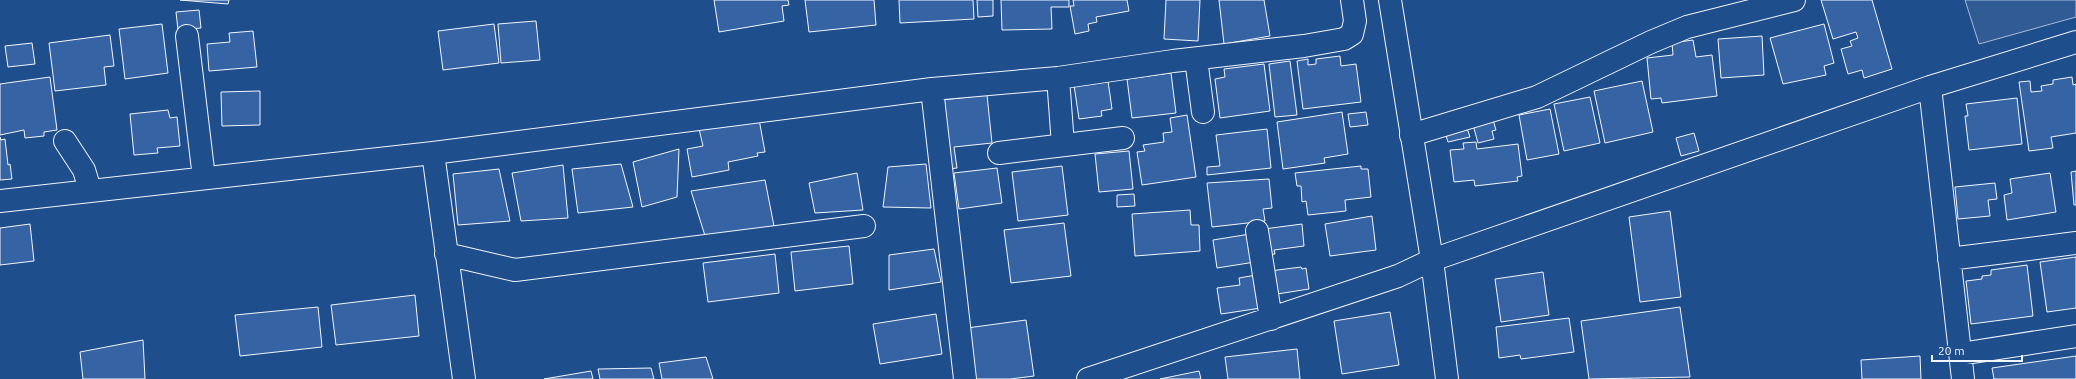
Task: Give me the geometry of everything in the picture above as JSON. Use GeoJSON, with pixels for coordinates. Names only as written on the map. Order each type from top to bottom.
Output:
{"type":"FeatureCollection","features":[{"type":"Feature","properties":{"kind":"street"},"geometry":{"type":"LineString","coordinates":[[0,201],[433,153],[932,89],[1058,78],[1304,46],[1344,39],[1352,34],[1355,21],[1352,0]]}},
{"type":"Feature","properties":{"kind":"street"},"geometry":{"type":"LineString","coordinates":[[1390,0],[1432,260],[1447,379]]}},
{"type":"Feature","properties":{"kind":"street"},"geometry":{"type":"LineString","coordinates":[[1411,135],[1537,97],[1645,45],[1687,27],[1794,0]]}},
{"type":"Feature","properties":{"kind":"street"},"geometry":{"type":"LineString","coordinates":[[187,36],[204,178]]}},
{"type":"Feature","properties":{"kind":"street"},"geometry":{"type":"LineString","coordinates":[[1088,379],[1398,276],[1432,260],[1930,87],[2076,42]]}},
{"type":"Feature","properties":{"kind":"street"},"geometry":{"type":"LineString","coordinates":[[1196,59],[1203,112]]}},
{"type":"Feature","properties":{"kind":"street"},"geometry":{"type":"LineString","coordinates":[[1058,78],[1063,145]]}},
{"type":"Feature","properties":{"kind":"street"},"geometry":{"type":"LineString","coordinates":[[1930,87],[1963,379]]}},
{"type":"Feature","properties":{"kind":"street"},"geometry":{"type":"LineString","coordinates":[[932,89],[965,379]]}},
{"type":"Feature","properties":{"kind":"street"},"geometry":{"type":"LineString","coordinates":[[999,153],[1123,138]]}},
{"type":"Feature","properties":{"kind":"street"},"geometry":{"type":"LineString","coordinates":[[65,141],[84,170],[90,190]]}},
{"type":"Feature","properties":{"kind":"street"},"geometry":{"type":"LineString","coordinates":[[433,153],[464,379]]}},
{"type":"Feature","properties":{"kind":"street"},"geometry":{"type":"LineString","coordinates":[[446,254],[515,270],[864,226]]}},
{"type":"Feature","properties":{"kind":"street"},"geometry":{"type":"LineString","coordinates":[[1257,231],[1271,319]]}},
{"type":"Feature","properties":{"kind":"street"},"geometry":{"type":"LineString","coordinates":[[1949,259],[2076,243]]}},
{"type":"Feature","properties":{"kind":"street"},"geometry":{"type":"LineString","coordinates":[[1960,354],[2076,336]]}},
{"type":"Feature","properties":{"kind":"shaded area"},"geometry":{"type":"Polygon","coordinates":[[[1965,0],[2076,0],[2076,17],[1979,44],[1965,0]]]}},
{"type":"Feature","properties":{"kind":"building"},"geometry":{"type":"Polygon","coordinates":[[[180,0],[229,0],[228,4],[180,0]]]}},
{"type":"Feature","properties":{"kind":"building"},"geometry":{"type":"Polygon","coordinates":[[[714,0],[788,0],[789,5],[782,6],[784,21],[719,32],[714,0]]]}},
{"type":"Feature","properties":{"kind":"building"},"geometry":{"type":"Polygon","coordinates":[[[805,0],[874,0],[876,25],[809,32],[805,0]]]}},
{"type":"Feature","properties":{"kind":"building"},"geometry":{"type":"Polygon","coordinates":[[[899,0],[973,0],[974,19],[900,23],[899,0]]]}},
{"type":"Feature","properties":{"kind":"building"},"geometry":{"type":"Polygon","coordinates":[[[977,0],[993,0],[993,16],[978,17],[977,0]]]}},
{"type":"Feature","properties":{"kind":"building"},"geometry":{"type":"Polygon","coordinates":[[[1001,0],[1069,0],[1069,7],[1051,7],[1052,29],[1002,30],[1001,0]]]}},
{"type":"Feature","properties":{"kind":"building"},"geometry":{"type":"Polygon","coordinates":[[[1073,0],[1127,0],[1129,11],[1096,17],[1097,22],[1088,24],[1089,31],[1075,34],[1070,6],[1074,6],[1073,0]]]}},
{"type":"Feature","properties":{"kind":"building"},"geometry":{"type":"Polygon","coordinates":[[[1166,0],[1200,0],[1198,41],[1164,39],[1166,0]]]}},
{"type":"Feature","properties":{"kind":"building"},"geometry":{"type":"Polygon","coordinates":[[[1219,0],[1264,0],[1270,36],[1224,44],[1219,0]]]}},
{"type":"Feature","properties":{"kind":"building"},"geometry":{"type":"Polygon","coordinates":[[[1821,0],[1872,0],[1892,69],[1864,78],[1862,70],[1848,74],[1841,49],[1852,46],[1850,41],[1858,38],[1856,32],[1833,39],[1821,0]]]}},
{"type":"Feature","properties":{"kind":"building"},"geometry":{"type":"Polygon","coordinates":[[[199,10],[201,28],[178,30],[176,12],[199,10]]]}},
{"type":"Feature","properties":{"kind":"building"},"geometry":{"type":"Polygon","coordinates":[[[536,21],[540,60],[501,63],[498,24],[536,21]]]}},
{"type":"Feature","properties":{"kind":"building"},"geometry":{"type":"Polygon","coordinates":[[[162,24],[168,73],[125,79],[119,29],[162,24]]]}},
{"type":"Feature","properties":{"kind":"building"},"geometry":{"type":"Polygon","coordinates":[[[494,24],[499,63],[443,70],[438,31],[494,24]]]}},
{"type":"Feature","properties":{"kind":"building"},"geometry":{"type":"Polygon","coordinates":[[[1824,24],[1834,63],[1824,66],[1826,75],[1783,84],[1770,38],[1824,24]]]}},
{"type":"Feature","properties":{"kind":"building"},"geometry":{"type":"Polygon","coordinates":[[[253,31],[257,67],[209,71],[207,44],[230,42],[229,33],[253,31]]]}},
{"type":"Feature","properties":{"kind":"building"},"geometry":{"type":"Polygon","coordinates":[[[110,35],[114,66],[104,67],[106,85],[55,91],[49,43],[110,35]]]}},
{"type":"Feature","properties":{"kind":"building"},"geometry":{"type":"Polygon","coordinates":[[[1762,36],[1764,75],[1721,78],[1718,39],[1762,36]]]}},
{"type":"Feature","properties":{"kind":"building"},"geometry":{"type":"Polygon","coordinates":[[[1693,40],[1696,57],[1712,55],[1717,96],[1662,103],[1661,98],[1651,99],[1647,58],[1673,55],[1672,43],[1693,40]]]}},
{"type":"Feature","properties":{"kind":"building"},"geometry":{"type":"Polygon","coordinates":[[[32,43],[35,64],[8,67],[5,46],[32,43]]]}},
{"type":"Feature","properties":{"kind":"building"},"geometry":{"type":"Polygon","coordinates":[[[1340,56],[1341,66],[1356,64],[1361,102],[1303,109],[1297,61],[1308,59],[1308,65],[1316,64],[1316,59],[1340,56]]]}},
{"type":"Feature","properties":{"kind":"building"},"geometry":{"type":"Polygon","coordinates":[[[1290,61],[1297,115],[1275,117],[1269,64],[1290,61]]]}},
{"type":"Feature","properties":{"kind":"building"},"geometry":{"type":"Polygon","coordinates":[[[1264,64],[1270,111],[1220,118],[1215,79],[1225,77],[1224,69],[1264,64]]]}},
{"type":"Feature","properties":{"kind":"building"},"geometry":{"type":"Polygon","coordinates":[[[1171,73],[1176,113],[1132,118],[1127,79],[1171,73]]]}},
{"type":"Feature","properties":{"kind":"building"},"geometry":{"type":"Polygon","coordinates":[[[50,77],[57,130],[44,132],[44,136],[25,138],[24,130],[0,135],[0,84],[50,77]]]}},
{"type":"Feature","properties":{"kind":"building"},"geometry":{"type":"Polygon","coordinates":[[[2072,77],[2073,85],[2076,84],[2076,133],[2051,137],[2053,148],[2029,151],[2019,82],[2030,81],[2031,92],[2042,91],[2041,86],[2053,84],[2053,80],[2072,77]]]}},
{"type":"Feature","properties":{"kind":"building"},"geometry":{"type":"Polygon","coordinates":[[[1108,81],[1112,109],[1101,111],[1102,116],[1079,119],[1074,85],[1108,81]]]}},
{"type":"Feature","properties":{"kind":"building"},"geometry":{"type":"Polygon","coordinates":[[[1642,81],[1653,132],[1605,143],[1594,91],[1642,81]]]}},
{"type":"Feature","properties":{"kind":"building"},"geometry":{"type":"Polygon","coordinates":[[[260,91],[260,125],[222,126],[221,92],[260,91]]]}},
{"type":"Feature","properties":{"kind":"building"},"geometry":{"type":"Polygon","coordinates":[[[987,95],[992,143],[954,147],[957,168],[948,169],[942,100],[987,95]]]}},
{"type":"Feature","properties":{"kind":"building"},"geometry":{"type":"Polygon","coordinates":[[[1590,97],[1600,143],[1564,151],[1554,104],[1590,97]]]}},
{"type":"Feature","properties":{"kind":"building"},"geometry":{"type":"Polygon","coordinates":[[[2017,98],[2022,144],[1969,150],[1965,116],[1968,116],[1966,104],[2017,98]]]}},
{"type":"Feature","properties":{"kind":"building"},"geometry":{"type":"Polygon","coordinates":[[[1550,109],[1559,154],[1527,160],[1519,115],[1550,109]]]}},
{"type":"Feature","properties":{"kind":"building"},"geometry":{"type":"Polygon","coordinates":[[[168,110],[170,118],[177,117],[180,146],[157,148],[158,153],[134,155],[130,114],[168,110]]]}},
{"type":"Feature","properties":{"kind":"building"},"geometry":{"type":"Polygon","coordinates":[[[1342,112],[1348,154],[1324,158],[1325,163],[1283,169],[1277,122],[1342,112]]]}},
{"type":"Feature","properties":{"kind":"building"},"geometry":{"type":"Polygon","coordinates":[[[1366,112],[1368,125],[1350,127],[1348,114],[1366,112]]]}},
{"type":"Feature","properties":{"kind":"building"},"geometry":{"type":"Polygon","coordinates":[[[1187,115],[1196,177],[1142,185],[1137,152],[1145,151],[1143,145],[1164,142],[1163,133],[1172,132],[1170,118],[1187,115]]]}},
{"type":"Feature","properties":{"kind":"building"},"geometry":{"type":"Polygon","coordinates":[[[1492,116],[1496,130],[1492,131],[1494,139],[1478,143],[1472,121],[1492,116]]]}},
{"type":"Feature","properties":{"kind":"building"},"geometry":{"type":"Polygon","coordinates":[[[759,119],[765,152],[757,153],[758,156],[728,162],[729,170],[692,177],[687,149],[703,146],[699,129],[759,119]]]}},
{"type":"Feature","properties":{"kind":"building"},"geometry":{"type":"Polygon","coordinates":[[[1466,125],[1470,137],[1448,142],[1444,129],[1466,125]]]}},
{"type":"Feature","properties":{"kind":"building"},"geometry":{"type":"Polygon","coordinates":[[[1267,129],[1271,168],[1207,175],[1207,167],[1220,166],[1216,135],[1267,129]]]}},
{"type":"Feature","properties":{"kind":"building"},"geometry":{"type":"Polygon","coordinates":[[[1694,133],[1699,151],[1681,156],[1676,138],[1694,133]]]}},
{"type":"Feature","properties":{"kind":"building"},"geometry":{"type":"Polygon","coordinates":[[[0,137],[1,140],[5,139],[8,165],[10,164],[12,179],[0,180],[0,137]]]}},
{"type":"Feature","properties":{"kind":"building"},"geometry":{"type":"Polygon","coordinates":[[[1476,142],[1477,149],[1518,144],[1522,176],[1517,177],[1518,181],[1475,186],[1474,180],[1454,182],[1450,150],[1464,149],[1463,143],[1476,142]]]}},
{"type":"Feature","properties":{"kind":"building"},"geometry":{"type":"Polygon","coordinates":[[[679,149],[677,197],[642,207],[633,162],[679,149]]]}},
{"type":"Feature","properties":{"kind":"building"},"geometry":{"type":"Polygon","coordinates":[[[1129,151],[1133,189],[1099,192],[1095,154],[1129,151]]]}},
{"type":"Feature","properties":{"kind":"building"},"geometry":{"type":"Polygon","coordinates":[[[621,164],[633,207],[578,213],[572,169],[621,164]]]}},
{"type":"Feature","properties":{"kind":"building"},"geometry":{"type":"Polygon","coordinates":[[[926,164],[931,208],[883,207],[888,167],[926,164]]]}},
{"type":"Feature","properties":{"kind":"building"},"geometry":{"type":"Polygon","coordinates":[[[563,165],[568,218],[521,221],[512,173],[563,165]]]}},
{"type":"Feature","properties":{"kind":"building"},"geometry":{"type":"Polygon","coordinates":[[[1062,166],[1068,215],[1018,221],[1012,172],[1062,166]]]}},
{"type":"Feature","properties":{"kind":"building"},"geometry":{"type":"Polygon","coordinates":[[[1361,166],[1361,169],[1368,169],[1371,197],[1345,200],[1346,211],[1308,215],[1306,201],[1302,202],[1301,186],[1297,186],[1295,173],[1361,166]]]}},
{"type":"Feature","properties":{"kind":"building"},"geometry":{"type":"Polygon","coordinates":[[[997,168],[1002,203],[959,209],[954,173],[997,168]]]}},
{"type":"Feature","properties":{"kind":"building"},"geometry":{"type":"Polygon","coordinates":[[[499,169],[510,221],[458,225],[453,174],[499,169]]]}},
{"type":"Feature","properties":{"kind":"building"},"geometry":{"type":"Polygon","coordinates":[[[2076,171],[2076,205],[2074,205],[2071,172],[2076,171]]]}},
{"type":"Feature","properties":{"kind":"building"},"geometry":{"type":"Polygon","coordinates":[[[857,173],[863,210],[815,213],[809,183],[857,173]]]}},
{"type":"Feature","properties":{"kind":"building"},"geometry":{"type":"Polygon","coordinates":[[[2050,173],[2056,212],[2007,220],[2004,195],[2012,193],[2010,179],[2050,173]]]}},
{"type":"Feature","properties":{"kind":"building"},"geometry":{"type":"Polygon","coordinates":[[[1269,179],[1272,208],[1263,209],[1265,221],[1212,227],[1207,183],[1269,179]]]}},
{"type":"Feature","properties":{"kind":"building"},"geometry":{"type":"Polygon","coordinates":[[[765,180],[774,226],[706,239],[691,191],[765,180]]]}},
{"type":"Feature","properties":{"kind":"building"},"geometry":{"type":"Polygon","coordinates":[[[1995,183],[1997,199],[1988,200],[1990,216],[1958,219],[1955,187],[1995,183]]]}},
{"type":"Feature","properties":{"kind":"building"},"geometry":{"type":"Polygon","coordinates":[[[1134,194],[1135,206],[1117,207],[1117,195],[1134,194]]]}},
{"type":"Feature","properties":{"kind":"building"},"geometry":{"type":"Polygon","coordinates":[[[1190,210],[1191,225],[1199,225],[1200,251],[1135,256],[1132,214],[1190,210]]]}},
{"type":"Feature","properties":{"kind":"building"},"geometry":{"type":"Polygon","coordinates":[[[1670,211],[1681,297],[1640,302],[1629,217],[1670,211]]]}},
{"type":"Feature","properties":{"kind":"building"},"geometry":{"type":"Polygon","coordinates":[[[1372,216],[1376,250],[1330,256],[1325,224],[1372,216]]]}},
{"type":"Feature","properties":{"kind":"building"},"geometry":{"type":"Polygon","coordinates":[[[1064,223],[1071,276],[1011,283],[1004,230],[1064,223]]]}},
{"type":"Feature","properties":{"kind":"building"},"geometry":{"type":"Polygon","coordinates":[[[30,224],[34,261],[0,265],[0,228],[30,224]]]}},
{"type":"Feature","properties":{"kind":"building"},"geometry":{"type":"Polygon","coordinates":[[[1302,224],[1304,246],[1274,250],[1275,254],[1267,255],[1264,229],[1302,224]]]}},
{"type":"Feature","properties":{"kind":"building"},"geometry":{"type":"Polygon","coordinates":[[[1250,234],[1255,262],[1217,268],[1213,240],[1250,234]]]}},
{"type":"Feature","properties":{"kind":"building"},"geometry":{"type":"Polygon","coordinates":[[[849,246],[853,284],[795,291],[791,252],[849,246]]]}},
{"type":"Feature","properties":{"kind":"building"},"geometry":{"type":"Polygon","coordinates":[[[934,249],[941,282],[889,290],[889,255],[934,249]]]}},
{"type":"Feature","properties":{"kind":"building"},"geometry":{"type":"Polygon","coordinates":[[[775,254],[779,293],[708,302],[703,263],[775,254]]]}},
{"type":"Feature","properties":{"kind":"building"},"geometry":{"type":"Polygon","coordinates":[[[2076,257],[2076,308],[2047,312],[2040,262],[2076,257]]]}},
{"type":"Feature","properties":{"kind":"building"},"geometry":{"type":"Polygon","coordinates":[[[2027,265],[2033,316],[1971,324],[1966,281],[1982,279],[1982,276],[1991,275],[1991,270],[2027,265]]]}},
{"type":"Feature","properties":{"kind":"building"},"geometry":{"type":"Polygon","coordinates":[[[1301,267],[1302,269],[1306,268],[1309,289],[1277,294],[1270,271],[1301,267]]]}},
{"type":"Feature","properties":{"kind":"building"},"geometry":{"type":"Polygon","coordinates":[[[1543,272],[1549,315],[1501,322],[1495,279],[1543,272]]]}},
{"type":"Feature","properties":{"kind":"building"},"geometry":{"type":"Polygon","coordinates":[[[1256,275],[1261,308],[1221,314],[1217,288],[1240,285],[1239,278],[1256,275]]]}},
{"type":"Feature","properties":{"kind":"building"},"geometry":{"type":"Polygon","coordinates":[[[415,295],[419,336],[336,345],[331,305],[415,295]]]}},
{"type":"Feature","properties":{"kind":"building"},"geometry":{"type":"Polygon","coordinates":[[[318,307],[322,347],[240,356],[235,315],[318,307]]]}},
{"type":"Feature","properties":{"kind":"building"},"geometry":{"type":"Polygon","coordinates":[[[1680,307],[1690,377],[1589,379],[1581,321],[1680,307]]]}},
{"type":"Feature","properties":{"kind":"building"},"geometry":{"type":"Polygon","coordinates":[[[1390,312],[1399,365],[1342,374],[1334,321],[1390,312]]]}},
{"type":"Feature","properties":{"kind":"building"},"geometry":{"type":"Polygon","coordinates":[[[936,314],[942,354],[880,364],[873,324],[936,314]]]}},
{"type":"Feature","properties":{"kind":"building"},"geometry":{"type":"Polygon","coordinates":[[[1569,318],[1574,352],[1521,359],[1520,355],[1499,358],[1496,327],[1569,318]]]}},
{"type":"Feature","properties":{"kind":"building"},"geometry":{"type":"Polygon","coordinates":[[[1026,320],[1034,376],[1010,379],[973,379],[967,328],[1026,320]]]}},
{"type":"Feature","properties":{"kind":"building"},"geometry":{"type":"Polygon","coordinates":[[[143,340],[145,379],[83,379],[80,352],[143,340]]]}},
{"type":"Feature","properties":{"kind":"building"},"geometry":{"type":"Polygon","coordinates":[[[1297,349],[1300,379],[1228,379],[1225,357],[1297,349]]]}},
{"type":"Feature","properties":{"kind":"building"},"geometry":{"type":"Polygon","coordinates":[[[1920,356],[1921,379],[1862,379],[1861,360],[1920,356]]]}},
{"type":"Feature","properties":{"kind":"building"},"geometry":{"type":"Polygon","coordinates":[[[2076,356],[2076,379],[1994,379],[1992,368],[2076,356]]]}},
{"type":"Feature","properties":{"kind":"building"},"geometry":{"type":"Polygon","coordinates":[[[706,357],[713,379],[662,379],[659,363],[706,357]]]}},
{"type":"Feature","properties":{"kind":"building"},"geometry":{"type":"Polygon","coordinates":[[[651,368],[654,379],[600,379],[598,369],[651,368]]]}},
{"type":"Feature","properties":{"kind":"building"},"geometry":{"type":"Polygon","coordinates":[[[591,371],[593,379],[544,379],[591,371]]]}},
{"type":"Feature","properties":{"kind":"building"},"geometry":{"type":"Polygon","coordinates":[[[1199,371],[1201,379],[1160,379],[1199,371]]]}}]}
